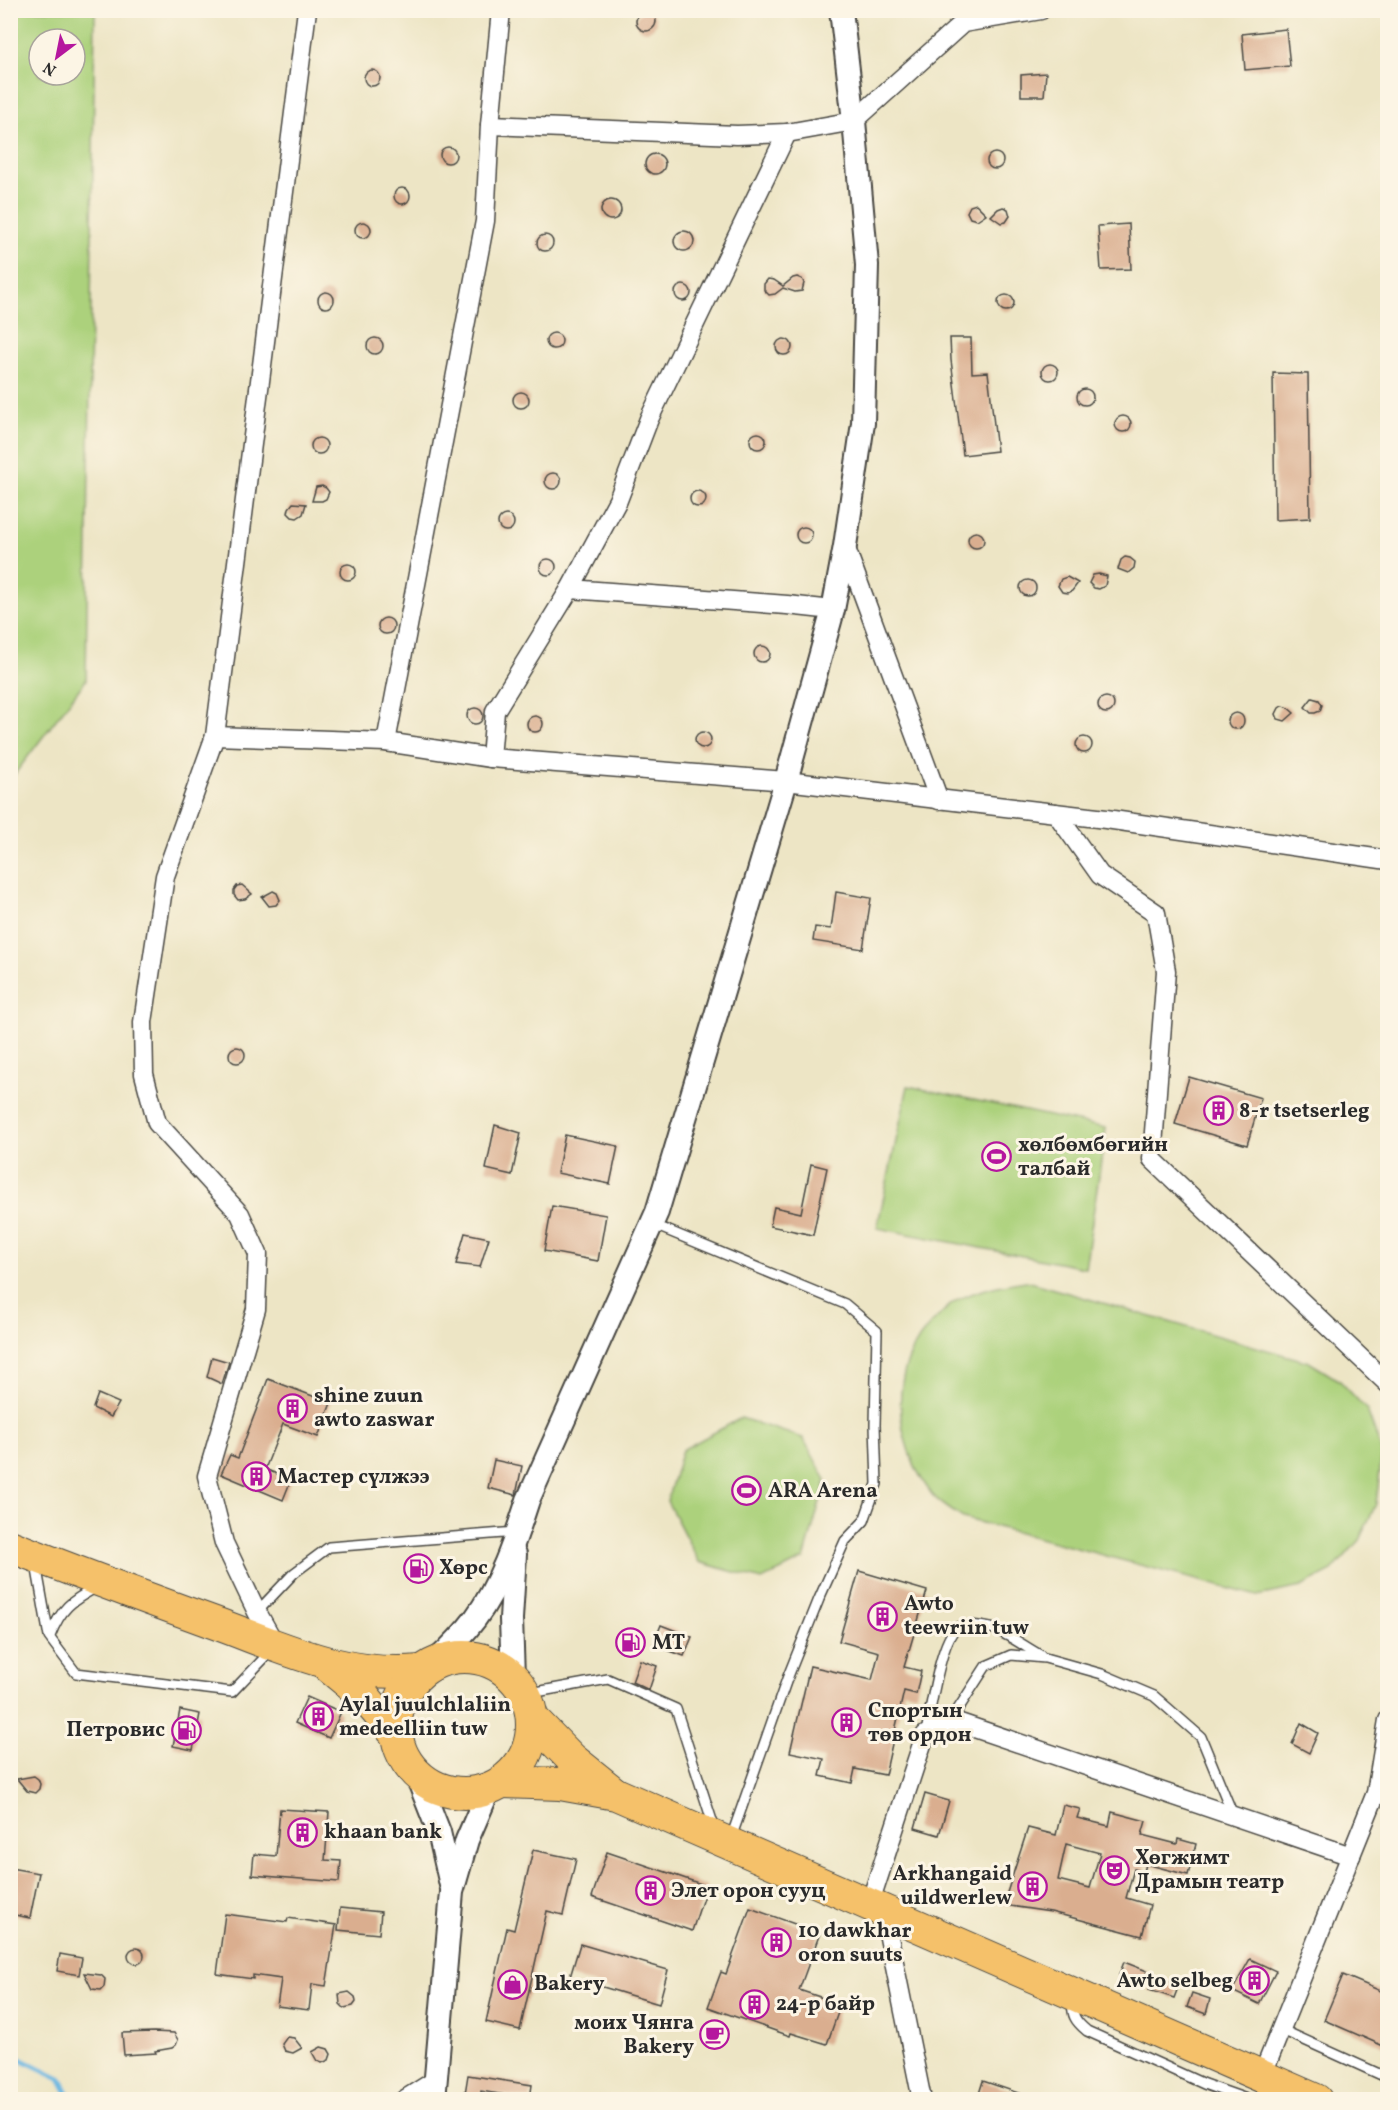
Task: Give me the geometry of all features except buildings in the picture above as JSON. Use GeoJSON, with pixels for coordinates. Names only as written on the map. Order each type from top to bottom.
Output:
{"type":"FeatureCollection","features":[{"type":"Feature","properties":{"kind":"highway"},"geometry":{"type":"LineString","coordinates":[[23,1550],[104,1583],[324,1663],[372,1673],[397,1673],[427,1667],[455,1657],[476,1657],[496,1664],[524,1696],[572,1759],[616,1794]]}},
{"type":"Feature","properties":{"kind":"highway"},"geometry":{"type":"LineString","coordinates":[[324,1663],[363,1695],[395,1733]]}},
{"type":"Feature","properties":{"kind":"highway"},"geometry":{"type":"LineString","coordinates":[[427,1667],[405,1689],[396,1710],[395,1733],[402,1756],[417,1776],[433,1787],[451,1793],[470,1794],[496,1786],[560,1784],[616,1794],[1074,1995],[1255,2088],[1317,2100]]}},
{"type":"Feature","properties":{"kind":"highway"},"geometry":{"type":"LineString","coordinates":[[496,1786],[521,1765],[531,1743],[524,1696]]}},
{"type":"Feature","properties":{"kind":"street"},"geometry":{"type":"LineString","coordinates":[[276,1646],[224,1543],[207,1476],[256,1309],[258,1254],[240,1214],[158,1123],[144,1074],[143,1022],[165,876],[214,736],[307,10]]}},
{"type":"Feature","properties":{"kind":"street"},"geometry":{"type":"LineString","coordinates":[[386,742],[485,221],[490,125],[501,10]]}},
{"type":"Feature","properties":{"kind":"street"},"geometry":{"type":"LineString","coordinates":[[427,1667],[457,1642],[492,1591],[518,1532],[528,1500],[657,1212],[786,781],[833,610],[863,423],[867,266],[841,10]]}},
{"type":"Feature","properties":{"kind":"street"},"geometry":{"type":"LineString","coordinates":[[490,125],[737,135],[787,133],[854,122],[963,23],[1041,10]]}},
{"type":"Feature","properties":{"kind":"street"},"geometry":{"type":"LineString","coordinates":[[491,758],[495,711],[570,589],[618,500],[649,419],[787,133]]}},
{"type":"Feature","properties":{"kind":"street"},"geometry":{"type":"LineString","coordinates":[[845,546],[939,800]]}},
{"type":"Feature","properties":{"kind":"street"},"geometry":{"type":"LineString","coordinates":[[570,589],[833,610]]}},
{"type":"Feature","properties":{"kind":"street"},"geometry":{"type":"LineString","coordinates":[[214,736],[386,742],[491,758],[786,781],[1056,813],[1388,860]]}},
{"type":"Feature","properties":{"kind":"street"},"geometry":{"type":"LineString","coordinates":[[1056,813],[1100,875],[1156,913],[1167,971],[1152,1159],[1388,1383]]}},
{"type":"Feature","properties":{"kind":"street"},"geometry":{"type":"LineString","coordinates":[[518,1532],[512,1590],[524,1696]]}},
{"type":"Feature","properties":{"kind":"street"},"geometry":{"type":"LineString","coordinates":[[1255,2088],[1351,1856],[1380,1807],[1376,1793],[1388,1719]]}},
{"type":"Feature","properties":{"kind":"street"},"geometry":{"type":"LineString","coordinates":[[922,2100],[876,1909],[925,1735],[951,1720],[1351,1856]]}},
{"type":"Feature","properties":{"kind":"street"},"geometry":{"type":"LineString","coordinates":[[417,1776],[440,1832],[452,1892]]}},
{"type":"Feature","properties":{"kind":"street"},"geometry":{"type":"LineString","coordinates":[[404,2100],[435,2090],[452,1892],[467,1840],[496,1786]]}},
{"type":"Feature","properties":{"kind":"lane"},"geometry":{"type":"LineString","coordinates":[[652,1224],[845,1304],[877,1331],[875,1425],[877,1484],[864,1521],[845,1540],[819,1599],[723,1840]]}},
{"type":"Feature","properties":{"kind":"lane"},"geometry":{"type":"LineString","coordinates":[[257,1612],[294,1573],[329,1547],[518,1532]]}},
{"type":"Feature","properties":{"kind":"lane"},"geometry":{"type":"LineString","coordinates":[[23,1550],[49,1637],[76,1673],[232,1692],[276,1646]]}},
{"type":"Feature","properties":{"kind":"lane"},"geometry":{"type":"LineString","coordinates":[[49,1637],[57,1620],[73,1600],[104,1583]]}},
{"type":"Feature","properties":{"kind":"lane"},"geometry":{"type":"LineString","coordinates":[[925,1735],[941,1660],[950,1635],[959,1627],[973,1625],[992,1628],[1045,1658]]}},
{"type":"Feature","properties":{"kind":"lane"},"geometry":{"type":"LineString","coordinates":[[951,1720],[986,1666],[1011,1655],[1045,1658],[1102,1674],[1154,1696],[1201,1737],[1234,1816]]}},
{"type":"Feature","properties":{"kind":"lane"},"geometry":{"type":"LineString","coordinates":[[524,1696],[608,1679],[676,1709],[723,1840]]}},
{"type":"Feature","properties":{"kind":"lane"},"geometry":{"type":"LineString","coordinates":[[1280,2030],[1388,2078]]}},
{"type":"Feature","properties":{"kind":"green space"},"geometry":{"type":"Polygon","coordinates":[[[11,10],[95,11],[86,680],[11,779],[11,10]]]}},
{"type":"Feature","properties":{"kind":"green space","name":"хөлбөмбөгийн талбай"},"geometry":{"type":"Polygon","coordinates":[[[908,1086],[1106,1128],[1085,1268],[877,1228],[908,1086]]]}},
{"type":"Feature","properties":{"kind":"green space"},"geometry":{"type":"Polygon","coordinates":[[[1026,1281],[1309,1362],[1340,1381],[1367,1410],[1382,1452],[1376,1504],[1359,1540],[1332,1571],[1301,1587],[1257,1596],[963,1518],[934,1497],[918,1473],[903,1428],[900,1404],[902,1381],[909,1358],[920,1338],[953,1303],[981,1290],[1026,1281]]]}},
{"type":"Feature","properties":{"kind":"green space","name":"ARA Arena"},"geometry":{"type":"Polygon","coordinates":[[[741,1418],[803,1438],[826,1480],[804,1559],[762,1580],[699,1562],[667,1501],[682,1450],[741,1418]]]}},
{"type":"Feature","properties":{"kind":"waterway"},"geometry":{"type":"LineString","coordinates":[[10,2054],[60,2078],[72,2100]]}},
{"type":"Feature","properties":{"kind":"place","name":"8-r tsetserleg"},"geometry":{"type":"Point","coordinates":[1218,1111]}},
{"type":"Feature","properties":{"kind":"place","name":"хөлбөмбөгийн талбай"},"geometry":{"type":"Point","coordinates":[997,1157]}},
{"type":"Feature","properties":{"kind":"place","name":"shine zuun awto zaswar"},"geometry":{"type":"Point","coordinates":[293,1408]}},
{"type":"Feature","properties":{"kind":"place","name":"Мастер сүлжээ"},"geometry":{"type":"Point","coordinates":[256,1477]}},
{"type":"Feature","properties":{"kind":"place","name":"ARA Arena"},"geometry":{"type":"Point","coordinates":[747,1491]}},
{"type":"Feature","properties":{"kind":"place","name":"Хөрс"},"geometry":{"type":"Point","coordinates":[418,1568]}},
{"type":"Feature","properties":{"kind":"place","name":"Awto teewriin tuw"},"geometry":{"type":"Point","coordinates":[883,1616]}},
{"type":"Feature","properties":{"kind":"place","name":"MT"},"geometry":{"type":"Point","coordinates":[631,1643]}},
{"type":"Feature","properties":{"kind":"place","name":"Aylal juulchlaliin medeelliin tuw"},"geometry":{"type":"Point","coordinates":[318,1717]}},
{"type":"Feature","properties":{"kind":"place","name":"Спортын төв ордон"},"geometry":{"type":"Point","coordinates":[847,1723]}},
{"type":"Feature","properties":{"kind":"place","name":"Петровис"},"geometry":{"type":"Point","coordinates":[186,1730]}},
{"type":"Feature","properties":{"kind":"place","name":"khaan bank"},"geometry":{"type":"Point","coordinates":[303,1832]}},
{"type":"Feature","properties":{"kind":"place","name":"Хөгжимт Драмын театр"},"geometry":{"type":"Point","coordinates":[1114,1870]}},
{"type":"Feature","properties":{"kind":"place","name":"Arkhangaid uildwerlew"},"geometry":{"type":"Point","coordinates":[1033,1886]}},
{"type":"Feature","properties":{"kind":"place","name":"Элет орон сууц"},"geometry":{"type":"Point","coordinates":[650,1891]}},
{"type":"Feature","properties":{"kind":"place","name":"10 dawkhar oron suuts"},"geometry":{"type":"Point","coordinates":[777,1943]}},
{"type":"Feature","properties":{"kind":"place","name":"Awto selbeg"},"geometry":{"type":"Point","coordinates":[1254,1981]}},
{"type":"Feature","properties":{"kind":"place","name":"Bakery"},"geometry":{"type":"Point","coordinates":[513,1984]}},
{"type":"Feature","properties":{"kind":"place","name":"24-р байр"},"geometry":{"type":"Point","coordinates":[755,2004]}},
{"type":"Feature","properties":{"kind":"place","name":"моих Чянга Bakery"},"geometry":{"type":"Point","coordinates":[715,2035]}}]}
